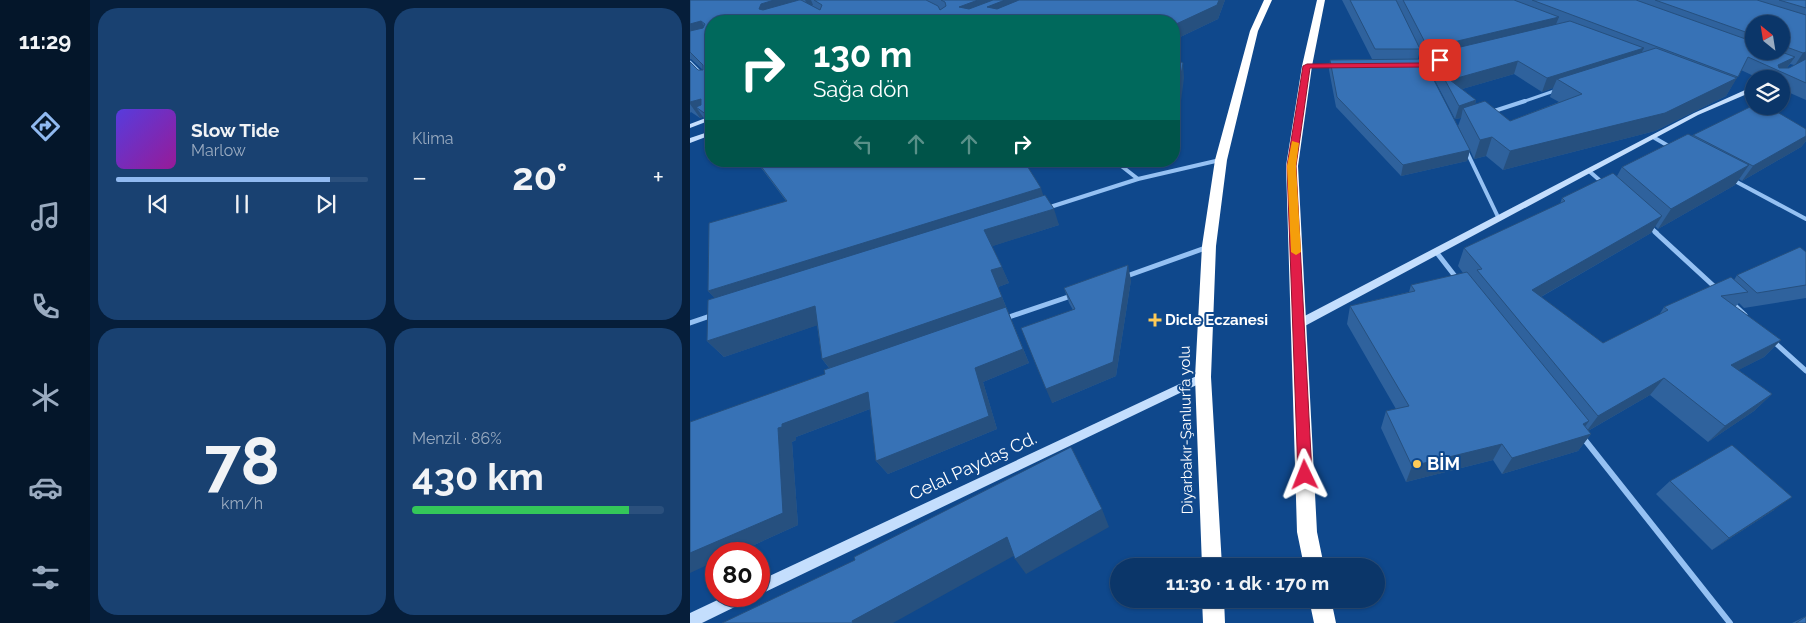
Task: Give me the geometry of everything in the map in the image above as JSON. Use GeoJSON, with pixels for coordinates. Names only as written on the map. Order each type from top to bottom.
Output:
{"type":"FeatureCollection","features":[{"type":"Feature","properties":{"kind":"highway","name":"Diyarbakır-Şanlıurfa yolu"},"geometry":{"type":"LineString","coordinates":[[1212,558],[1203,377],[1209,246],[1221,160],[1254,31],[1268,0]]}},
{"type":"Feature","properties":{"kind":"highway"},"geometry":{"type":"LineString","coordinates":[[1312,558],[1307,532],[1292,166],[1307,66],[1321,0]]}},
{"type":"Feature","properties":{"kind":"highway"},"geometry":{"type":"LineString","coordinates":[[1213,608],[1214,623]]}},
{"type":"Feature","properties":{"kind":"highway"},"geometry":{"type":"LineString","coordinates":[[1322,608],[1325,623]]}},
{"type":"Feature","properties":{"kind":"street"},"geometry":{"type":"LineString","coordinates":[[690,62],[705,77]]}},
{"type":"Feature","properties":{"kind":"street"},"geometry":{"type":"LineString","coordinates":[[1307,66],[1346,65]]}},
{"type":"Feature","properties":{"kind":"street"},"geometry":{"type":"LineString","coordinates":[[1490,112],[1564,88]]}},
{"type":"Feature","properties":{"kind":"street"},"geometry":{"type":"LineString","coordinates":[[1299,324],[1437,253],[1653,137],[1745,92]]}},
{"type":"Feature","properties":{"kind":"street"},"geometry":{"type":"LineString","coordinates":[[1727,93],[1736,96]]}},
{"type":"Feature","properties":{"kind":"street"},"geometry":{"type":"LineString","coordinates":[[690,126],[705,120]]}},
{"type":"Feature","properties":{"kind":"street"},"geometry":{"type":"LineString","coordinates":[[690,141],[705,135]]}},
{"type":"Feature","properties":{"kind":"street"},"geometry":{"type":"LineString","coordinates":[[1653,137],[1678,151]]}},
{"type":"Feature","properties":{"kind":"street"},"geometry":{"type":"LineString","coordinates":[[1462,141],[1499,219]]}},
{"type":"Feature","properties":{"kind":"street"},"geometry":{"type":"LineString","coordinates":[[1043,209],[1138,179],[1221,160]]}},
{"type":"Feature","properties":{"kind":"street"},"geometry":{"type":"LineString","coordinates":[[1123,167],[1138,179]]}},
{"type":"Feature","properties":{"kind":"street"},"geometry":{"type":"LineString","coordinates":[[1590,171],[1611,191]]}},
{"type":"Feature","properties":{"kind":"street"},"geometry":{"type":"LineString","coordinates":[[1729,178],[1806,219]]}},
{"type":"Feature","properties":{"kind":"street"},"geometry":{"type":"LineString","coordinates":[[1640,218],[1719,291]]}},
{"type":"Feature","properties":{"kind":"street"},"geometry":{"type":"LineString","coordinates":[[1116,279],[1209,246]]}},
{"type":"Feature","properties":{"kind":"street"},"geometry":{"type":"LineString","coordinates":[[1437,253],[1461,284]]}},
{"type":"Feature","properties":{"kind":"street"},"geometry":{"type":"LineString","coordinates":[[996,322],[1079,292]]}},
{"type":"Feature","properties":{"kind":"street"},"geometry":{"type":"LineString","coordinates":[[1727,298],[1748,318]]}},
{"type":"Feature","properties":{"kind":"street"},"geometry":{"type":"LineString","coordinates":[[690,324],[723,312]]}},
{"type":"Feature","properties":{"kind":"street"},"geometry":{"type":"LineString","coordinates":[[1770,338],[1806,371]]}},
{"type":"Feature","properties":{"kind":"street","name":"Celal Paydaş Cd."},"geometry":{"type":"LineString","coordinates":[[770,583],[1203,377]]}},
{"type":"Feature","properties":{"kind":"street"},"geometry":{"type":"LineString","coordinates":[[1577,430],[1730,623]]}},
{"type":"Feature","properties":{"kind":"street"},"geometry":{"type":"LineString","coordinates":[[690,621],[719,607]]}},
{"type":"Feature","properties":{"kind":"building"},"geometry":{"type":"Polygon","coordinates":[[[690,0],[774,0],[761,4],[759,9],[763,10],[801,0],[820,10],[822,5],[814,0],[926,0],[938,6],[940,10],[946,6],[945,2],[941,0],[978,0],[959,7],[969,9],[993,0],[1005,0],[987,7],[997,9],[1019,0],[1219,0],[1217,5],[1180,22],[1180,15],[705,15],[705,24],[701,21],[690,24],[690,0]]]}},
{"type":"Feature","properties":{"kind":"building"},"geometry":{"type":"Polygon","coordinates":[[[1350,0],[1396,0],[1420,49],[1375,49],[1350,0]]]}},
{"type":"Feature","properties":{"kind":"building"},"geometry":{"type":"Polygon","coordinates":[[[1403,0],[1514,0],[1559,17],[1428,48],[1403,0]]]}},
{"type":"Feature","properties":{"kind":"building"},"geometry":{"type":"Polygon","coordinates":[[[1532,0],[1636,0],[1745,39],[1746,60],[1738,77],[1532,0]]]}},
{"type":"Feature","properties":{"kind":"building"},"geometry":{"type":"Polygon","coordinates":[[[1655,0],[1757,0],[1806,15],[1806,52],[1803,53],[1790,48],[1790,15],[1745,15],[1745,32],[1655,0]]]}},
{"type":"Feature","properties":{"kind":"building"},"geometry":{"type":"Polygon","coordinates":[[[1779,0],[1806,0],[1806,8],[1779,0]]]}},
{"type":"Feature","properties":{"kind":"building"},"geometry":{"type":"Polygon","coordinates":[[[1570,21],[1644,48],[1547,78],[1518,61],[1450,80],[1476,100],[1459,106],[1431,54],[1570,21]]]}},
{"type":"Feature","properties":{"kind":"building"},"geometry":{"type":"Polygon","coordinates":[[[705,24],[705,114],[696,107],[701,105],[701,99],[690,102],[690,62],[698,70],[703,70],[703,65],[690,52],[690,31],[703,28],[705,24]]]}},
{"type":"Feature","properties":{"kind":"building"},"geometry":{"type":"Polygon","coordinates":[[[1656,48],[1737,78],[1665,113],[1510,151],[1492,137],[1480,140],[1463,108],[1485,101],[1510,121],[1582,94],[1557,79],[1656,48]]]}},
{"type":"Feature","properties":{"kind":"building"},"geometry":{"type":"Polygon","coordinates":[[[1423,59],[1470,150],[1403,165],[1337,97],[1330,60],[1423,59]]]}},
{"type":"Feature","properties":{"kind":"building"},"geometry":{"type":"Polygon","coordinates":[[[1806,59],[1806,83],[1790,76],[1790,70],[1777,70],[1755,60],[1789,60],[1778,65],[1779,68],[1789,68],[1806,59]]]}},
{"type":"Feature","properties":{"kind":"building"},"geometry":{"type":"Polygon","coordinates":[[[1180,61],[1183,63],[1180,81],[1180,61]]]}},
{"type":"Feature","properties":{"kind":"building"},"geometry":{"type":"Polygon","coordinates":[[[1745,109],[1745,115],[1782,115],[1806,129],[1806,136],[1753,166],[1693,135],[1745,109]]]}},
{"type":"Feature","properties":{"kind":"building"},"geometry":{"type":"Polygon","coordinates":[[[1688,134],[1749,165],[1671,209],[1622,167],[1688,134]]]}},
{"type":"Feature","properties":{"kind":"building"},"geometry":{"type":"Polygon","coordinates":[[[762,167],[1028,167],[1041,188],[708,291],[709,223],[787,201],[762,167]]]}},
{"type":"Feature","properties":{"kind":"building"},"geometry":{"type":"Polygon","coordinates":[[[1613,173],[1662,216],[1532,290],[1603,343],[1668,310],[1664,307],[1731,277],[1748,292],[1721,296],[1781,340],[1731,365],[1772,394],[1725,426],[1664,378],[1598,416],[1477,270],[1482,269],[1464,248],[1565,201],[1562,198],[1613,173]]]}},
{"type":"Feature","properties":{"kind":"building"},"geometry":{"type":"Polygon","coordinates":[[[1045,195],[1054,209],[984,230],[1002,267],[991,270],[1002,297],[822,359],[815,306],[707,341],[708,300],[1045,195]]]}},
{"type":"Feature","properties":{"kind":"building"},"geometry":{"type":"Polygon","coordinates":[[[1800,247],[1806,252],[1806,285],[1757,293],[1737,275],[1800,247]]]}},
{"type":"Feature","properties":{"kind":"building"},"geometry":{"type":"Polygon","coordinates":[[[1128,265],[1113,362],[1046,389],[1021,328],[1075,309],[1064,288],[1128,265]]]}},
{"type":"Feature","properties":{"kind":"building"},"geometry":{"type":"Polygon","coordinates":[[[1467,272],[1589,421],[1583,424],[1591,434],[1512,458],[1502,444],[1412,466],[1386,411],[1409,406],[1350,306],[1415,291],[1411,285],[1467,272]]]}},
{"type":"Feature","properties":{"kind":"building"},"geometry":{"type":"Polygon","coordinates":[[[1006,307],[1023,349],[975,368],[989,416],[876,461],[868,392],[782,424],[782,427],[778,428],[783,513],[716,542],[705,542],[705,547],[690,553],[690,422],[825,374],[824,370],[1006,307]]]}},
{"type":"Feature","properties":{"kind":"building"},"geometry":{"type":"Polygon","coordinates":[[[1732,445],[1792,497],[1729,538],[1670,481],[1732,445]]]}},
{"type":"Feature","properties":{"kind":"building"},"geometry":{"type":"Polygon","coordinates":[[[1071,447],[1102,509],[1015,559],[1007,537],[852,621],[853,623],[722,623],[756,607],[770,607],[770,600],[855,560],[854,557],[1071,447]]]}},
{"type":"Feature","properties":{"kind":"building"},"geometry":{"type":"Polygon","coordinates":[[[1805,617],[1806,623],[1796,623],[1805,617]]]}},
{"type":"Feature","properties":{"kind":"slow traffic"},"geometry":{"type":"LineString","coordinates":[[1295,143],[1292,166],[1296,252]]}},
{"type":"Feature","properties":{"kind":"place","name":"Dicle Eczanesi"},"geometry":{"type":"Point","coordinates":[1155,320]}},
{"type":"Feature","properties":{"kind":"place","name":"BİM"},"geometry":{"type":"Point","coordinates":[1417,464]}},
{"type":"Feature","properties":{"kind":"route"},"geometry":{"type":"LineString","coordinates":[[1305,475],[1292,166],[1307,66],[1423,65],[1440,60]]}}]}
